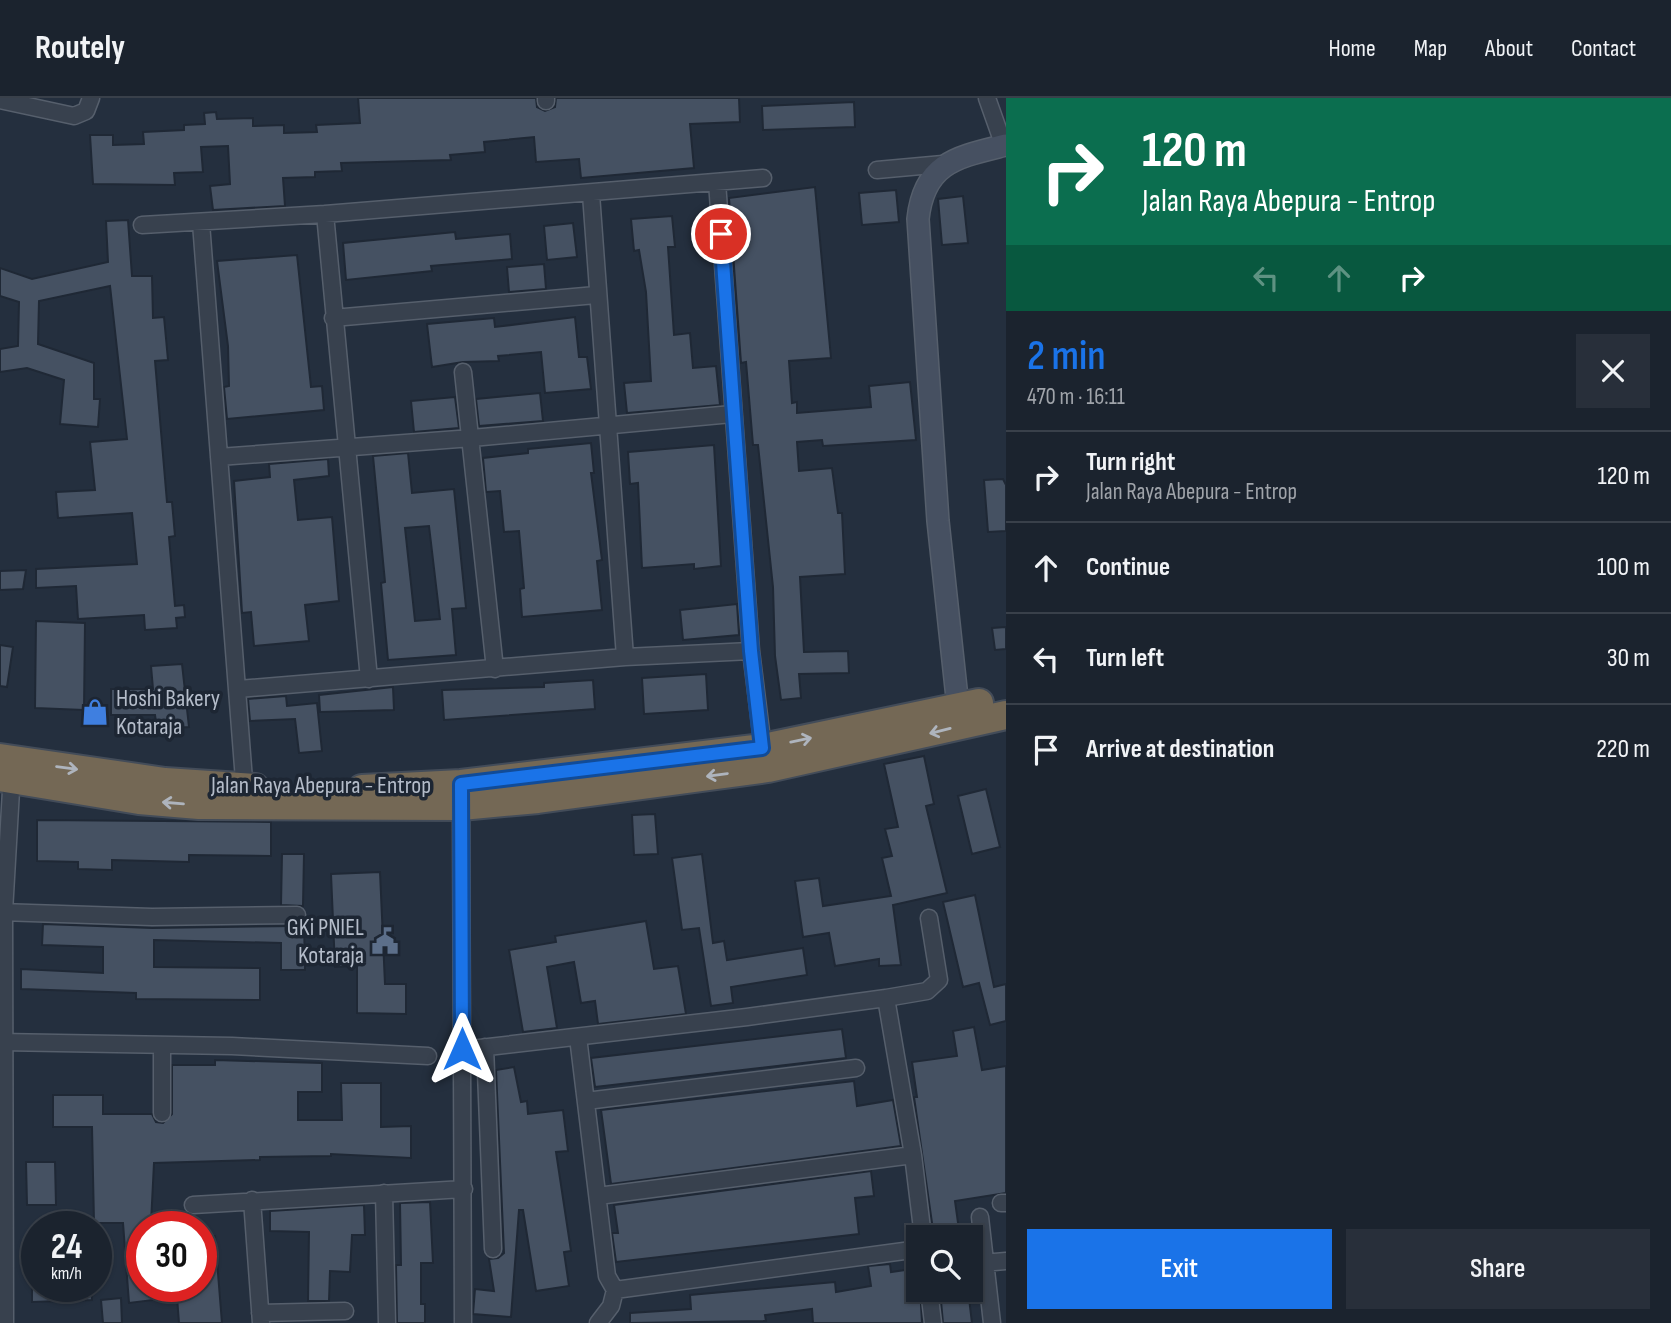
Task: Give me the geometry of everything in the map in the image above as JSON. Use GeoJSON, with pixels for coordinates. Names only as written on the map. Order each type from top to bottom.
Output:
{"type":"FeatureCollection","features":[{"type":"Feature","properties":{"kind":"highway","name":"Jalan Raya Abepura - Entrop"},"geometry":{"type":"LineString","coordinates":[[461,795],[762,748],[1006,697]]}},
{"type":"Feature","properties":{"kind":"highway"},"geometry":{"type":"LineString","coordinates":[[6,769],[139,800],[461,795],[538,799],[768,768],[1006,715]]}},
{"type":"Feature","properties":{"kind":"street"},"geometry":{"type":"LineString","coordinates":[[0,100],[74,116],[86,111],[91,98]]}},
{"type":"Feature","properties":{"kind":"street"},"geometry":{"type":"LineString","coordinates":[[877,170],[943,164],[1005,145],[987,98]]}},
{"type":"Feature","properties":{"kind":"street"},"geometry":{"type":"LineString","coordinates":[[943,164],[924,190],[918,219],[938,521],[957,707]]}},
{"type":"Feature","properties":{"kind":"street"},"geometry":{"type":"LineString","coordinates":[[142,225],[591,194],[763,178]]}},
{"type":"Feature","properties":{"kind":"street"},"geometry":{"type":"LineString","coordinates":[[718,183],[732,414],[751,651],[762,748]]}},
{"type":"Feature","properties":{"kind":"street"},"geometry":{"type":"LineString","coordinates":[[591,194],[596,295],[625,657]]}},
{"type":"Feature","properties":{"kind":"street"},"geometry":{"type":"LineString","coordinates":[[325,214],[369,679]]}},
{"type":"Feature","properties":{"kind":"street"},"geometry":{"type":"LineString","coordinates":[[201,223],[239,689],[245,797]]}},
{"type":"Feature","properties":{"kind":"street"},"geometry":{"type":"LineString","coordinates":[[333,318],[596,295]]}},
{"type":"Feature","properties":{"kind":"street"},"geometry":{"type":"LineString","coordinates":[[463,372],[495,669]]}},
{"type":"Feature","properties":{"kind":"street"},"geometry":{"type":"LineString","coordinates":[[219,457],[472,438],[732,414]]}},
{"type":"Feature","properties":{"kind":"street"},"geometry":{"type":"LineString","coordinates":[[239,689],[625,657],[751,651]]}},
{"type":"Feature","properties":{"kind":"street"},"geometry":{"type":"LineString","coordinates":[[5,1323],[2,912],[6,769]]}},
{"type":"Feature","properties":{"kind":"street"},"geometry":{"type":"LineString","coordinates":[[461,795],[463,1323]]}},
{"type":"Feature","properties":{"kind":"street"},"geometry":{"type":"LineString","coordinates":[[2,912],[152,917],[298,915]]}},
{"type":"Feature","properties":{"kind":"street"},"geometry":{"type":"LineString","coordinates":[[462,1049],[578,1037],[927,991],[939,981],[929,918]]}},
{"type":"Feature","properties":{"kind":"street"},"geometry":{"type":"LineString","coordinates":[[886,998],[913,1155],[922,1225]]}},
{"type":"Feature","properties":{"kind":"street"},"geometry":{"type":"LineString","coordinates":[[578,1037],[607,1276],[615,1290],[611,1306],[598,1323]]}},
{"type":"Feature","properties":{"kind":"street"},"geometry":{"type":"LineString","coordinates":[[2,1042],[162,1045],[428,1056]]}},
{"type":"Feature","properties":{"kind":"street"},"geometry":{"type":"LineString","coordinates":[[162,1045],[162,1113]]}},
{"type":"Feature","properties":{"kind":"street"},"geometry":{"type":"LineString","coordinates":[[485,1047],[493,1249]]}},
{"type":"Feature","properties":{"kind":"street"},"geometry":{"type":"LineString","coordinates":[[586,1101],[856,1068]]}},
{"type":"Feature","properties":{"kind":"street"},"geometry":{"type":"LineString","coordinates":[[598,1196],[913,1155]]}},
{"type":"Feature","properties":{"kind":"street"},"geometry":{"type":"LineString","coordinates":[[193,1205],[464,1189]]}},
{"type":"Feature","properties":{"kind":"street"},"geometry":{"type":"LineString","coordinates":[[384,1193],[387,1323]]}},
{"type":"Feature","properties":{"kind":"street"},"geometry":{"type":"LineString","coordinates":[[252,1200],[261,1318],[345,1311]]}},
{"type":"Feature","properties":{"kind":"street"},"geometry":{"type":"LineString","coordinates":[[980,1217],[981,1225]]}},
{"type":"Feature","properties":{"kind":"street"},"geometry":{"type":"LineString","coordinates":[[615,1290],[906,1251]]}},
{"type":"Feature","properties":{"kind":"street"},"geometry":{"type":"LineString","coordinates":[[996,1316],[983,1263],[1006,1261]]}},
{"type":"Feature","properties":{"kind":"street"},"geometry":{"type":"LineString","coordinates":[[930,1302],[933,1323]]}},
{"type":"Feature","properties":{"kind":"building"},"geometry":{"type":"Polygon","coordinates":[[[358,98],[536,98],[537,107],[545,111],[555,107],[556,98],[739,98],[740,122],[690,124],[694,168],[581,178],[579,159],[536,162],[534,137],[484,142],[485,152],[450,155],[451,160],[341,163],[342,171],[315,172],[315,177],[283,178],[285,206],[213,210],[210,186],[230,184],[228,146],[201,147],[203,172],[174,173],[175,185],[93,184],[90,135],[113,135],[113,145],[144,144],[143,132],[184,130],[184,125],[205,124],[204,113],[216,112],[217,119],[253,118],[253,126],[284,125],[284,133],[317,132],[316,125],[360,123],[358,98]]]}},
{"type":"Feature","properties":{"kind":"building"},"geometry":{"type":"Polygon","coordinates":[[[854,102],[855,127],[763,130],[762,106],[854,102]]]}},
{"type":"Feature","properties":{"kind":"building"},"geometry":{"type":"Polygon","coordinates":[[[815,187],[831,358],[789,361],[792,403],[797,402],[797,413],[871,407],[869,386],[910,382],[916,440],[823,446],[822,440],[797,442],[799,471],[832,468],[838,513],[842,513],[845,574],[800,577],[804,652],[848,651],[849,673],[799,674],[801,698],[781,700],[775,656],[773,587],[758,445],[753,445],[746,362],[741,363],[729,198],[815,187]]]}},
{"type":"Feature","properties":{"kind":"building"},"geometry":{"type":"Polygon","coordinates":[[[896,190],[899,222],[862,225],[859,193],[896,190]]]}},
{"type":"Feature","properties":{"kind":"building"},"geometry":{"type":"Polygon","coordinates":[[[963,196],[968,243],[942,245],[938,199],[963,196]]]}},
{"type":"Feature","properties":{"kind":"building"},"geometry":{"type":"Polygon","coordinates":[[[672,216],[675,247],[668,247],[674,335],[690,333],[693,368],[716,366],[720,405],[627,413],[624,383],[651,381],[646,292],[639,250],[634,251],[631,219],[672,216]]]}},
{"type":"Feature","properties":{"kind":"building"},"geometry":{"type":"Polygon","coordinates":[[[128,220],[132,276],[152,276],[153,318],[164,317],[168,360],[155,361],[167,502],[172,502],[175,536],[169,537],[175,606],[184,605],[185,617],[176,618],[177,628],[145,630],[144,615],[78,619],[76,586],[36,588],[36,569],[137,564],[132,513],[58,518],[56,492],[95,490],[90,442],[127,439],[110,286],[39,301],[38,344],[94,363],[94,399],[100,399],[98,427],[60,424],[64,380],[27,368],[0,372],[0,349],[18,346],[19,302],[0,296],[0,268],[32,279],[108,262],[106,221],[128,220]]]}},
{"type":"Feature","properties":{"kind":"building"},"geometry":{"type":"Polygon","coordinates":[[[573,223],[577,257],[547,260],[544,226],[573,223]]]}},
{"type":"Feature","properties":{"kind":"building"},"geometry":{"type":"Polygon","coordinates":[[[455,232],[456,239],[510,234],[512,259],[431,266],[432,271],[346,280],[343,243],[455,232]]]}},
{"type":"Feature","properties":{"kind":"building"},"geometry":{"type":"Polygon","coordinates":[[[297,255],[311,387],[322,386],[324,410],[227,419],[224,387],[229,386],[228,346],[217,261],[297,255]]]}},
{"type":"Feature","properties":{"kind":"building"},"geometry":{"type":"Polygon","coordinates":[[[544,264],[546,289],[509,292],[507,267],[544,264]]]}},
{"type":"Feature","properties":{"kind":"building"},"geometry":{"type":"Polygon","coordinates":[[[575,317],[579,357],[587,357],[591,389],[545,393],[541,352],[498,356],[499,361],[463,362],[432,367],[427,324],[494,318],[495,327],[575,317]]]}},
{"type":"Feature","properties":{"kind":"building"},"geometry":{"type":"Polygon","coordinates":[[[540,393],[543,421],[479,426],[476,399],[540,393]]]}},
{"type":"Feature","properties":{"kind":"building"},"geometry":{"type":"Polygon","coordinates":[[[455,397],[459,428],[414,432],[411,401],[455,397]]]}},
{"type":"Feature","properties":{"kind":"building"},"geometry":{"type":"Polygon","coordinates":[[[591,443],[594,473],[591,473],[602,560],[597,561],[602,610],[522,617],[520,589],[524,588],[519,531],[504,532],[500,491],[486,492],[483,458],[528,453],[528,449],[591,443]]]}},
{"type":"Feature","properties":{"kind":"building"},"geometry":{"type":"Polygon","coordinates":[[[714,445],[721,566],[694,569],[694,564],[642,568],[638,483],[630,484],[628,452],[714,445]]]}},
{"type":"Feature","properties":{"kind":"building"},"geometry":{"type":"Polygon","coordinates":[[[408,453],[412,493],[454,489],[466,608],[452,609],[456,655],[388,660],[381,583],[385,582],[373,456],[408,453]],[[429,526],[405,528],[415,621],[440,619],[429,526]]]}},
{"type":"Feature","properties":{"kind":"building"},"geometry":{"type":"Polygon","coordinates":[[[328,459],[329,476],[294,480],[298,520],[332,517],[339,601],[305,605],[309,641],[254,646],[251,612],[242,613],[234,481],[270,477],[269,464],[328,459]]]}},
{"type":"Feature","properties":{"kind":"building"},"geometry":{"type":"Polygon","coordinates":[[[1003,479],[1006,485],[1006,531],[988,532],[984,480],[1003,479]]]}},
{"type":"Feature","properties":{"kind":"building"},"geometry":{"type":"Polygon","coordinates":[[[26,570],[23,589],[0,590],[0,571],[26,570]]]}},
{"type":"Feature","properties":{"kind":"building"},"geometry":{"type":"Polygon","coordinates":[[[737,604],[739,635],[683,640],[680,610],[737,604]]]}},
{"type":"Feature","properties":{"kind":"building"},"geometry":{"type":"Polygon","coordinates":[[[36,621],[85,623],[84,710],[35,708],[36,621]]]}},
{"type":"Feature","properties":{"kind":"building"},"geometry":{"type":"Polygon","coordinates":[[[1006,627],[1006,649],[995,650],[992,628],[1006,627]]]}},
{"type":"Feature","properties":{"kind":"building"},"geometry":{"type":"Polygon","coordinates":[[[0,645],[13,647],[7,687],[0,686],[0,645]]]}},
{"type":"Feature","properties":{"kind":"building"},"geometry":{"type":"Polygon","coordinates":[[[182,664],[189,727],[157,729],[155,715],[111,715],[111,689],[153,689],[151,666],[182,664]]]}},
{"type":"Feature","properties":{"kind":"building"},"geometry":{"type":"Polygon","coordinates":[[[706,674],[708,710],[644,714],[642,678],[706,674]]]}},
{"type":"Feature","properties":{"kind":"building"},"geometry":{"type":"Polygon","coordinates":[[[593,680],[595,709],[444,720],[442,690],[544,687],[544,683],[593,680]]]}},
{"type":"Feature","properties":{"kind":"building"},"geometry":{"type":"Polygon","coordinates":[[[393,687],[394,710],[320,712],[319,695],[393,687]]]}},
{"type":"Feature","properties":{"kind":"building"},"geometry":{"type":"Polygon","coordinates":[[[286,696],[287,706],[317,703],[322,751],[299,753],[295,719],[250,721],[248,699],[286,696]]]}},
{"type":"Feature","properties":{"kind":"building"},"geometry":{"type":"Polygon","coordinates":[[[924,756],[934,804],[926,806],[947,893],[893,905],[901,965],[879,966],[879,959],[835,966],[829,933],[803,937],[795,881],[819,878],[823,906],[891,896],[882,858],[892,856],[885,829],[898,827],[884,764],[924,756]]]}},
{"type":"Feature","properties":{"kind":"building"},"geometry":{"type":"Polygon","coordinates":[[[986,789],[1000,847],[972,854],[958,796],[986,789]]]}},
{"type":"Feature","properties":{"kind":"building"},"geometry":{"type":"Polygon","coordinates":[[[655,814],[658,854],[634,855],[632,815],[655,814]]]}},
{"type":"Feature","properties":{"kind":"building"},"geometry":{"type":"Polygon","coordinates":[[[37,820],[271,822],[271,856],[189,855],[189,862],[112,860],[112,870],[78,869],[78,862],[37,861],[37,820]]]}},
{"type":"Feature","properties":{"kind":"building"},"geometry":{"type":"Polygon","coordinates":[[[282,854],[304,854],[303,906],[281,905],[282,854]]]}},
{"type":"Feature","properties":{"kind":"building"},"geometry":{"type":"Polygon","coordinates":[[[702,854],[713,943],[724,941],[727,960],[803,948],[807,975],[731,987],[733,1003],[711,1006],[699,928],[682,930],[672,858],[702,854]]]}},
{"type":"Feature","properties":{"kind":"building"},"geometry":{"type":"Polygon","coordinates":[[[380,872],[385,984],[406,984],[406,1014],[357,1013],[357,966],[335,967],[331,874],[380,872]]]}},
{"type":"Feature","properties":{"kind":"building"},"geometry":{"type":"Polygon","coordinates":[[[975,895],[994,987],[1006,984],[1006,1021],[990,1025],[979,983],[963,987],[943,902],[975,895]]]}},
{"type":"Feature","properties":{"kind":"building"},"geometry":{"type":"Polygon","coordinates":[[[646,921],[654,969],[678,966],[686,1014],[598,1024],[595,1001],[581,1003],[574,962],[547,967],[557,1028],[523,1032],[509,950],[556,942],[555,936],[646,921]]]}},
{"type":"Feature","properties":{"kind":"building"},"geometry":{"type":"Polygon","coordinates":[[[304,922],[305,970],[281,970],[281,943],[154,940],[154,967],[260,968],[260,1000],[136,999],[136,993],[21,989],[21,969],[103,973],[103,947],[42,945],[43,924],[152,928],[297,926],[304,922]]]}},
{"type":"Feature","properties":{"kind":"building"},"geometry":{"type":"Polygon","coordinates":[[[974,1027],[982,1070],[1006,1066],[1006,1193],[955,1201],[958,1225],[932,1225],[914,1097],[917,1097],[912,1062],[957,1056],[953,1031],[974,1027]]]}},
{"type":"Feature","properties":{"kind":"building"},"geometry":{"type":"Polygon","coordinates":[[[842,1029],[846,1058],[595,1087],[591,1058],[842,1029]]]}},
{"type":"Feature","properties":{"kind":"building"},"geometry":{"type":"Polygon","coordinates":[[[215,1060],[322,1063],[322,1092],[298,1092],[298,1120],[342,1120],[341,1083],[381,1083],[381,1127],[411,1126],[411,1158],[331,1154],[260,1157],[260,1160],[154,1163],[152,1211],[126,1211],[126,1263],[123,1223],[112,1223],[112,1211],[94,1211],[92,1127],[53,1127],[53,1095],[103,1095],[103,1114],[152,1114],[156,1122],[163,1123],[172,1114],[172,1065],[215,1065],[215,1060]]]}},
{"type":"Feature","properties":{"kind":"building"},"geometry":{"type":"Polygon","coordinates":[[[514,1067],[521,1102],[527,1101],[528,1114],[563,1110],[568,1151],[556,1152],[571,1251],[564,1252],[569,1286],[536,1291],[523,1210],[519,1210],[511,1317],[473,1314],[475,1289],[494,1291],[489,1259],[498,1258],[504,1253],[496,1070],[514,1067]]]}},
{"type":"Feature","properties":{"kind":"building"},"geometry":{"type":"Polygon","coordinates":[[[854,1081],[857,1106],[893,1100],[901,1146],[611,1184],[601,1110],[854,1081]]]}},
{"type":"Feature","properties":{"kind":"building"},"geometry":{"type":"Polygon","coordinates":[[[26,1162],[55,1162],[56,1205],[27,1205],[26,1162]]]}},
{"type":"Feature","properties":{"kind":"building"},"geometry":{"type":"Polygon","coordinates":[[[871,1171],[874,1196],[855,1198],[859,1234],[616,1262],[612,1233],[618,1233],[614,1205],[871,1171]]]}},
{"type":"Feature","properties":{"kind":"building"},"geometry":{"type":"Polygon","coordinates":[[[430,1202],[433,1263],[421,1263],[421,1304],[425,1304],[425,1323],[397,1323],[396,1265],[401,1265],[400,1203],[430,1202]]]}},
{"type":"Feature","properties":{"kind":"building"},"geometry":{"type":"Polygon","coordinates":[[[364,1205],[365,1235],[352,1235],[350,1272],[330,1271],[329,1301],[308,1301],[309,1232],[270,1231],[270,1211],[364,1205]]]}},
{"type":"Feature","properties":{"kind":"building"},"geometry":{"type":"Polygon","coordinates":[[[217,1261],[222,1323],[179,1323],[177,1302],[217,1302],[217,1261]]]}},
{"type":"Feature","properties":{"kind":"building"},"geometry":{"type":"Polygon","coordinates":[[[890,1264],[891,1272],[906,1270],[906,1302],[921,1302],[922,1323],[813,1323],[812,1309],[765,1315],[766,1321],[630,1323],[630,1313],[691,1309],[690,1295],[835,1282],[836,1292],[871,1286],[868,1266],[890,1264]]]}},
{"type":"Feature","properties":{"kind":"building"},"geometry":{"type":"Polygon","coordinates":[[[121,1298],[122,1323],[103,1323],[101,1302],[112,1302],[112,1299],[121,1298]]]}},
{"type":"Feature","properties":{"kind":"building"},"geometry":{"type":"Polygon","coordinates":[[[941,1302],[969,1302],[972,1323],[943,1323],[941,1302]]]}},
{"type":"Feature","properties":{"kind":"place","name":"Hoshi Bakery Kotaraja"},"geometry":{"type":"Point","coordinates":[95,712]}},
{"type":"Feature","properties":{"kind":"place","name":"GKi PNIEL Kotaraja"},"geometry":{"type":"Point","coordinates":[385,941]}},
{"type":"Feature","properties":{"kind":"route"},"geometry":{"type":"LineString","coordinates":[[462,1049],[461,784],[762,748],[751,651],[732,414],[721,234]]}}]}
